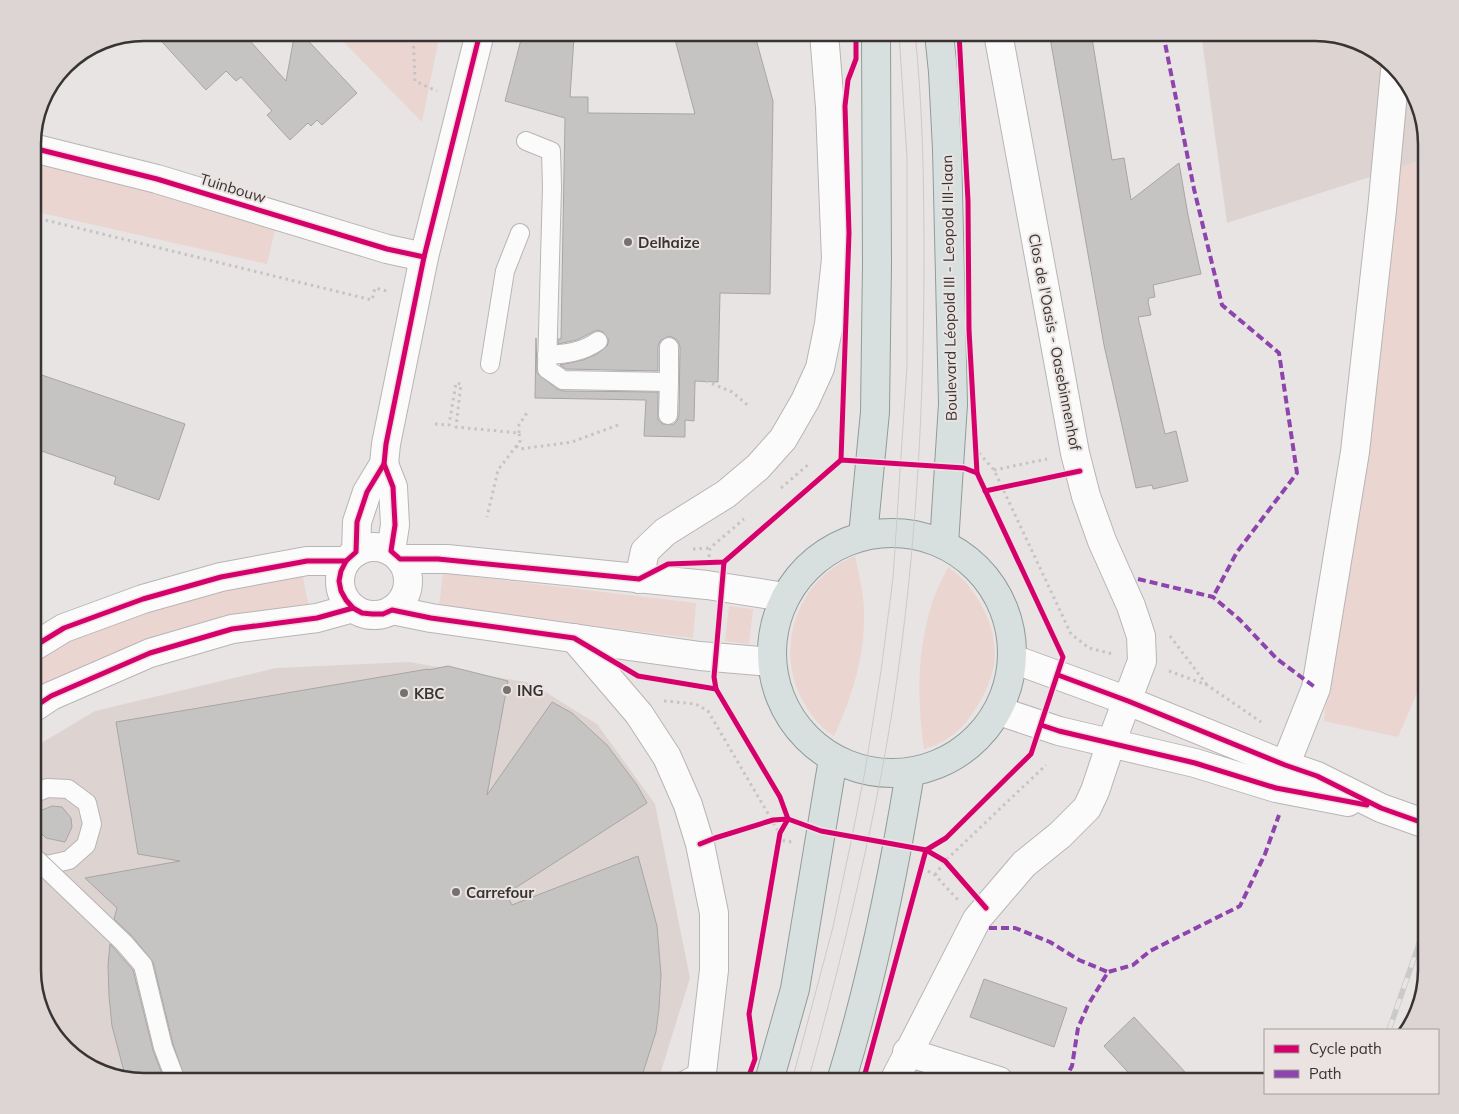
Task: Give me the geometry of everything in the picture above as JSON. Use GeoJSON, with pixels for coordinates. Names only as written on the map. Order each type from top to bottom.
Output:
{"type":"FeatureCollection","features":[{"type":"Feature","properties":{"kind":"main road"},"geometry":{"type":"LineString","coordinates":[[863,536],[875,412],[877,264],[876,41]]}},
{"type":"Feature","properties":{"kind":"main road","name":"Boulevard Léopold III - Leopold III-laan"},"geometry":{"type":"LineString","coordinates":[[940,41],[947,149],[953,404],[944,544]]}},
{"type":"Feature","properties":{"kind":"main road"},"geometry":{"type":"LineString","coordinates":[[880,533],[905,533],[929,538],[944,544],[974,564],[996,591],[1010,624],[1013,659],[1009,686],[999,711],[983,734],[962,752],[937,766],[910,773],[881,774],[848,766],[833,759],[809,741],[790,718],[777,691],[771,662],[774,628],[785,597],[805,570],[832,549],[863,536],[880,533]]}},
{"type":"Feature","properties":{"kind":"main road"},"geometry":{"type":"LineString","coordinates":[[772,1073],[795,989],[833,759]]}},
{"type":"Feature","properties":{"kind":"main road"},"geometry":{"type":"LineString","coordinates":[[844,1073],[877,944],[895,862],[910,773]]}},
{"type":"Feature","properties":{"kind":"street"},"geometry":{"type":"LineString","coordinates":[[351,557],[357,522],[367,492],[384,464],[386,444],[424,257],[478,41]]}},
{"type":"Feature","properties":{"kind":"street"},"geometry":{"type":"LineString","coordinates":[[639,579],[645,551],[664,532],[726,494],[758,467],[783,439],[805,401],[820,368],[829,324],[836,259],[830,107],[825,41]]}},
{"type":"Feature","properties":{"kind":"street","name":"Clos de l'Oasis - Oasebinnenhof"},"geometry":{"type":"LineString","coordinates":[[898,1073],[907,1052],[977,919],[1024,864],[1060,835],[1087,808],[1095,791],[1142,661],[1141,636],[1131,606],[1086,496],[1075,453],[1000,41]]}},
{"type":"Feature","properties":{"kind":"street"},"geometry":{"type":"LineString","coordinates":[[1281,776],[1316,688],[1355,452],[1382,210],[1394,80]]}},
{"type":"Feature","properties":{"kind":"street","name":"Tuinbouw"},"geometry":{"type":"LineString","coordinates":[[41,150],[158,179],[387,249],[424,257]]}},
{"type":"Feature","properties":{"kind":"street"},"geometry":{"type":"LineString","coordinates":[[384,464],[393,487],[395,555]]}},
{"type":"Feature","properties":{"kind":"street"},"geometry":{"type":"LineString","coordinates":[[373,547],[382,548],[395,555],[406,569],[408,580],[406,592],[401,602],[392,610],[382,614],[362,613],[353,608],[341,591],[340,581],[341,571],[351,557],[364,548],[373,547]]}},
{"type":"Feature","properties":{"kind":"street"},"geometry":{"type":"LineString","coordinates":[[395,555],[639,579],[723,575],[785,597]]}},
{"type":"Feature","properties":{"kind":"street"},"geometry":{"type":"LineString","coordinates":[[41,642],[64,628],[143,598],[221,577],[298,562],[351,557]]}},
{"type":"Feature","properties":{"kind":"street"},"geometry":{"type":"LineString","coordinates":[[41,703],[51,696],[150,653],[232,629],[317,618],[353,608]]}},
{"type":"Feature","properties":{"kind":"street"},"geometry":{"type":"LineString","coordinates":[[392,610],[431,618],[700,656],[771,662]]}},
{"type":"Feature","properties":{"kind":"street"},"geometry":{"type":"LineString","coordinates":[[574,638],[639,714],[667,756],[688,805],[698,836],[714,913],[714,970],[697,1073]]}},
{"type":"Feature","properties":{"kind":"street"},"geometry":{"type":"LineString","coordinates":[[1013,659],[1128,701],[1281,776],[1418,821]]}},
{"type":"Feature","properties":{"kind":"street"},"geometry":{"type":"LineString","coordinates":[[999,711],[1059,731],[1195,763],[1281,776]]}},
{"type":"Feature","properties":{"kind":"street"},"geometry":{"type":"LineString","coordinates":[[907,1052],[971,1073]]}},
{"type":"Feature","properties":{"kind":"lane"},"geometry":{"type":"LineString","coordinates":[[526,141],[551,151],[552,187],[547,369],[563,380],[669,382]]}},
{"type":"Feature","properties":{"kind":"lane"},"geometry":{"type":"LineString","coordinates":[[490,364],[505,271],[520,233]]}},
{"type":"Feature","properties":{"kind":"lane"},"geometry":{"type":"LineString","coordinates":[[547,355],[587,349],[598,341]]}},
{"type":"Feature","properties":{"kind":"lane"},"geometry":{"type":"LineString","coordinates":[[668,415],[669,347]]}},
{"type":"Feature","properties":{"kind":"lane"},"geometry":{"type":"LineString","coordinates":[[41,791],[47,788],[68,789],[87,802],[92,824],[86,845],[69,860],[46,866],[41,863]]}},
{"type":"Feature","properties":{"kind":"lane"},"geometry":{"type":"LineString","coordinates":[[41,865],[124,943],[143,965],[163,1047],[173,1073]]}},
{"type":"Feature","properties":{"kind":"path"},"geometry":{"type":"LineString","coordinates":[[414,41],[416,81],[463,103]]}},
{"type":"Feature","properties":{"kind":"path"},"geometry":{"type":"LineString","coordinates":[[41,219],[372,300],[375,288],[392,292]]}},
{"type":"Feature","properties":{"kind":"path"},"geometry":{"type":"LineString","coordinates":[[706,382],[732,392],[750,407]]}},
{"type":"Feature","properties":{"kind":"path"},"geometry":{"type":"LineString","coordinates":[[435,424],[449,425],[456,383],[461,384],[456,427],[519,433]]}},
{"type":"Feature","properties":{"kind":"path"},"geometry":{"type":"LineString","coordinates":[[487,517],[498,470],[520,441],[519,424],[528,411]]}},
{"type":"Feature","properties":{"kind":"path"},"geometry":{"type":"LineString","coordinates":[[516,446],[520,449],[572,442],[618,425]]}},
{"type":"Feature","properties":{"kind":"path"},"geometry":{"type":"LineString","coordinates":[[976,450],[976,458]]}},
{"type":"Feature","properties":{"kind":"path"},"geometry":{"type":"LineString","coordinates":[[976,450],[994,470],[1072,634],[1089,648],[1142,661],[1207,685],[1264,724]]}},
{"type":"Feature","properties":{"kind":"path"},"geometry":{"type":"LineString","coordinates":[[994,470],[1075,453]]}},
{"type":"Feature","properties":{"kind":"path"},"geometry":{"type":"LineString","coordinates":[[993,489],[1012,484]]}},
{"type":"Feature","properties":{"kind":"path"},"geometry":{"type":"LineString","coordinates":[[709,563],[723,575]]}},
{"type":"Feature","properties":{"kind":"path"},"geometry":{"type":"LineString","coordinates":[[656,700],[696,704],[708,711],[784,841],[793,842]]}},
{"type":"Feature","properties":{"kind":"path"},"geometry":{"type":"LineString","coordinates":[[934,874],[945,861],[1046,765]]}},
{"type":"Feature","properties":{"kind":"path"},"geometry":{"type":"LineString","coordinates":[[765,823],[773,820],[788,820],[821,831]]}},
{"type":"Feature","properties":{"kind":"path"},"geometry":{"type":"LineString","coordinates":[[779,842],[780,833],[788,820]]}},
{"type":"Feature","properties":{"kind":"path"},"geometry":{"type":"LineString","coordinates":[[938,857],[950,867]]}},
{"type":"Feature","properties":{"kind":"path"},"geometry":{"type":"LineString","coordinates":[[928,871],[934,874],[963,905]]}},
{"type":"Feature","properties":{"kind":"shaded area"},"geometry":{"type":"Polygon","coordinates":[[[343,41],[438,41],[422,122],[343,41]]]}},
{"type":"Feature","properties":{"kind":"shaded area"},"geometry":{"type":"Polygon","coordinates":[[[1202,41],[1315,41],[1335,43],[1366,55],[1388,71],[1410,105],[1417,131],[1418,162],[1227,223],[1202,41]]]}},
{"type":"Feature","properties":{"kind":"shaded area"},"geometry":{"type":"Polygon","coordinates":[[[1418,162],[1418,691],[1398,737],[1324,721],[1380,174],[1418,162]]]}},
{"type":"Feature","properties":{"kind":"shaded area"},"geometry":{"type":"Polygon","coordinates":[[[41,163],[149,187],[276,226],[267,264],[41,213],[41,163]]]}},
{"type":"Feature","properties":{"kind":"shaded area"},"geometry":{"type":"Polygon","coordinates":[[[855,556],[864,606],[864,629],[860,661],[852,691],[834,736],[815,720],[802,699],[794,678],[791,657],[792,636],[797,616],[806,597],[819,580],[835,566],[855,556]]]}},
{"type":"Feature","properties":{"kind":"shaded area"},"geometry":{"type":"Polygon","coordinates":[[[948,567],[968,586],[984,610],[993,638],[994,666],[985,693],[966,723],[944,741],[924,749],[920,712],[920,675],[923,639],[932,603],[948,567]]]}},
{"type":"Feature","properties":{"kind":"shaded area"},"geometry":{"type":"Polygon","coordinates":[[[302,572],[309,608],[41,693],[41,652],[70,637],[205,589],[302,572]]]}},
{"type":"Feature","properties":{"kind":"shaded area"},"geometry":{"type":"Polygon","coordinates":[[[443,573],[696,603],[693,638],[439,607],[443,573]]]}},
{"type":"Feature","properties":{"kind":"shaded area"},"geometry":{"type":"Polygon","coordinates":[[[729,606],[753,609],[749,644],[725,641],[729,606]]]}},
{"type":"Feature","properties":{"kind":"shaded area","name":"Carrefour"},"geometry":{"type":"Polygon","coordinates":[[[409,662],[531,683],[597,724],[655,804],[690,978],[660,1073],[144,1073],[111,1067],[87,1055],[71,1043],[52,1015],[45,996],[41,976],[41,743],[95,711],[276,668],[409,662]]]}},
{"type":"Feature","properties":{"kind":"building"},"geometry":{"type":"Polygon","coordinates":[[[161,41],[250,41],[286,81],[293,41],[308,41],[357,93],[322,125],[317,120],[311,126],[308,123],[290,140],[267,115],[272,111],[241,77],[236,81],[226,71],[206,90],[161,41]]]}},
{"type":"Feature","properties":{"kind":"building","name":"Delhaize"},"geometry":{"type":"Polygon","coordinates":[[[521,41],[574,41],[570,97],[588,97],[588,113],[695,114],[675,41],[756,41],[773,101],[770,294],[720,293],[718,382],[695,381],[694,421],[685,420],[685,437],[644,436],[646,400],[535,398],[536,338],[537,373],[557,389],[563,391],[658,392],[658,420],[663,424],[673,425],[679,415],[680,347],[678,341],[669,336],[660,341],[658,347],[658,371],[566,369],[560,365],[583,360],[597,354],[607,346],[609,340],[603,332],[597,330],[577,340],[558,344],[558,339],[561,339],[565,118],[505,101],[521,41]]]}},
{"type":"Feature","properties":{"kind":"building"},"geometry":{"type":"Polygon","coordinates":[[[1051,41],[1092,41],[1112,160],[1124,158],[1131,200],[1179,163],[1201,274],[1153,285],[1155,297],[1149,298],[1148,302],[1151,315],[1138,317],[1165,434],[1176,431],[1188,481],[1153,489],[1152,485],[1136,488],[1104,345],[1051,41]]]}},
{"type":"Feature","properties":{"kind":"building"},"geometry":{"type":"Polygon","coordinates":[[[41,375],[185,424],[159,500],[114,484],[116,477],[41,451],[41,375]]]}},
{"type":"Feature","properties":{"kind":"building","name":"Carrefour"},"geometry":{"type":"Polygon","coordinates":[[[448,666],[508,681],[487,795],[552,702],[572,713],[607,745],[637,785],[647,803],[506,894],[512,905],[638,856],[657,926],[661,975],[656,1032],[643,1073],[183,1073],[173,1044],[153,962],[132,936],[114,919],[117,908],[85,878],[180,861],[138,854],[116,722],[448,666]]]}},
{"type":"Feature","properties":{"kind":"building"},"geometry":{"type":"Polygon","coordinates":[[[52,806],[62,807],[71,818],[72,827],[65,842],[46,838],[41,833],[42,810],[52,806]]]}},
{"type":"Feature","properties":{"kind":"building"},"geometry":{"type":"Polygon","coordinates":[[[110,944],[133,970],[153,1050],[162,1073],[124,1070],[112,1026],[108,965],[110,944]]]}},
{"type":"Feature","properties":{"kind":"building"},"geometry":{"type":"Polygon","coordinates":[[[984,979],[1067,1008],[1054,1047],[970,1017],[984,979]]]}},
{"type":"Feature","properties":{"kind":"building"},"geometry":{"type":"Polygon","coordinates":[[[1134,1017],[1186,1073],[1129,1073],[1104,1046],[1134,1017]]]}},
{"type":"Feature","properties":{"kind":"tram line"},"geometry":{"type":"LineString","coordinates":[[794,1073],[833,927],[852,837],[881,671],[893,578],[907,366],[907,158],[900,41]]}},
{"type":"Feature","properties":{"kind":"tram line"},"geometry":{"type":"LineString","coordinates":[[810,1073],[847,929],[881,776],[892,712],[909,584],[919,455],[923,326],[924,232],[922,147],[916,41]]}},
{"type":"Feature","properties":{"kind":"railway"},"geometry":{"type":"LineString","coordinates":[[1389,1029],[1418,947]]}},
{"type":"Feature","properties":{"kind":"marked path"},"geometry":{"type":"LineString","coordinates":[[1165,41],[1194,189],[1222,305],[1279,353],[1297,473],[1237,552],[1213,597]]}},
{"type":"Feature","properties":{"kind":"marked path"},"geometry":{"type":"LineString","coordinates":[[1138,579],[1213,597],[1239,619],[1277,659],[1316,688]]}},
{"type":"Feature","properties":{"kind":"marked path"},"geometry":{"type":"LineString","coordinates":[[1068,1073],[1072,1066],[1078,1028],[1088,1005],[1108,972],[1133,965],[1150,951],[1240,906],[1265,854],[1279,815]]}},
{"type":"Feature","properties":{"kind":"marked path"},"geometry":{"type":"LineString","coordinates":[[989,928],[1015,928],[1050,942],[1079,960],[1108,972]]}},
{"type":"Feature","properties":{"kind":"cycle path"},"geometry":{"type":"LineString","coordinates":[[478,41],[424,257],[386,444],[384,464],[367,492],[357,522],[356,552],[346,561],[341,571],[339,581],[341,591],[353,608],[362,613],[383,614],[392,610],[431,618],[574,638],[638,676],[716,689]]}},
{"type":"Feature","properties":{"kind":"cycle path"},"geometry":{"type":"LineString","coordinates":[[841,460],[849,233],[845,106],[848,80],[856,59],[856,41]]}},
{"type":"Feature","properties":{"kind":"cycle path"},"geometry":{"type":"LineString","coordinates":[[865,1073],[926,850],[946,838],[1031,754],[1063,657],[977,473],[969,330],[968,201],[959,41]]}},
{"type":"Feature","properties":{"kind":"cycle path"},"geometry":{"type":"LineString","coordinates":[[41,150],[157,179],[387,249],[424,257]]}},
{"type":"Feature","properties":{"kind":"cycle path"},"geometry":{"type":"LineString","coordinates":[[384,464],[393,487],[395,525],[391,551],[400,559],[438,559],[639,579],[668,564],[724,562],[841,460],[964,468],[977,473]]}},
{"type":"Feature","properties":{"kind":"cycle path"},"geometry":{"type":"LineString","coordinates":[[985,491],[1080,471]]}},
{"type":"Feature","properties":{"kind":"cycle path"},"geometry":{"type":"LineString","coordinates":[[41,642],[64,628],[143,599],[221,577],[307,561],[346,561]]}},
{"type":"Feature","properties":{"kind":"cycle path"},"geometry":{"type":"LineString","coordinates":[[724,562],[714,677],[716,689],[780,797],[788,819]]}},
{"type":"Feature","properties":{"kind":"cycle path"},"geometry":{"type":"LineString","coordinates":[[41,703],[51,696],[150,653],[232,629],[317,618],[353,608]]}},
{"type":"Feature","properties":{"kind":"cycle path"},"geometry":{"type":"LineString","coordinates":[[1058,675],[1317,776],[1381,808],[1418,821]]}},
{"type":"Feature","properties":{"kind":"cycle path"},"geometry":{"type":"LineString","coordinates":[[1041,725],[1059,731],[1195,763],[1276,788],[1367,805]]}},
{"type":"Feature","properties":{"kind":"cycle path"},"geometry":{"type":"LineString","coordinates":[[700,844],[773,820],[788,819],[821,831],[926,850],[945,861],[986,908]]}},
{"type":"Feature","properties":{"kind":"cycle path"},"geometry":{"type":"LineString","coordinates":[[750,1073],[755,1059],[749,1014],[780,833],[788,819]]}},
{"type":"Feature","properties":{"kind":"place","name":"Delhaize"},"geometry":{"type":"Point","coordinates":[628,242]}},
{"type":"Feature","properties":{"kind":"place","name":"ING"},"geometry":{"type":"Point","coordinates":[507,690]}},
{"type":"Feature","properties":{"kind":"place","name":"KBC"},"geometry":{"type":"Point","coordinates":[404,693]}},
{"type":"Feature","properties":{"kind":"place","name":"Carrefour"},"geometry":{"type":"Point","coordinates":[456,892]}}]}
